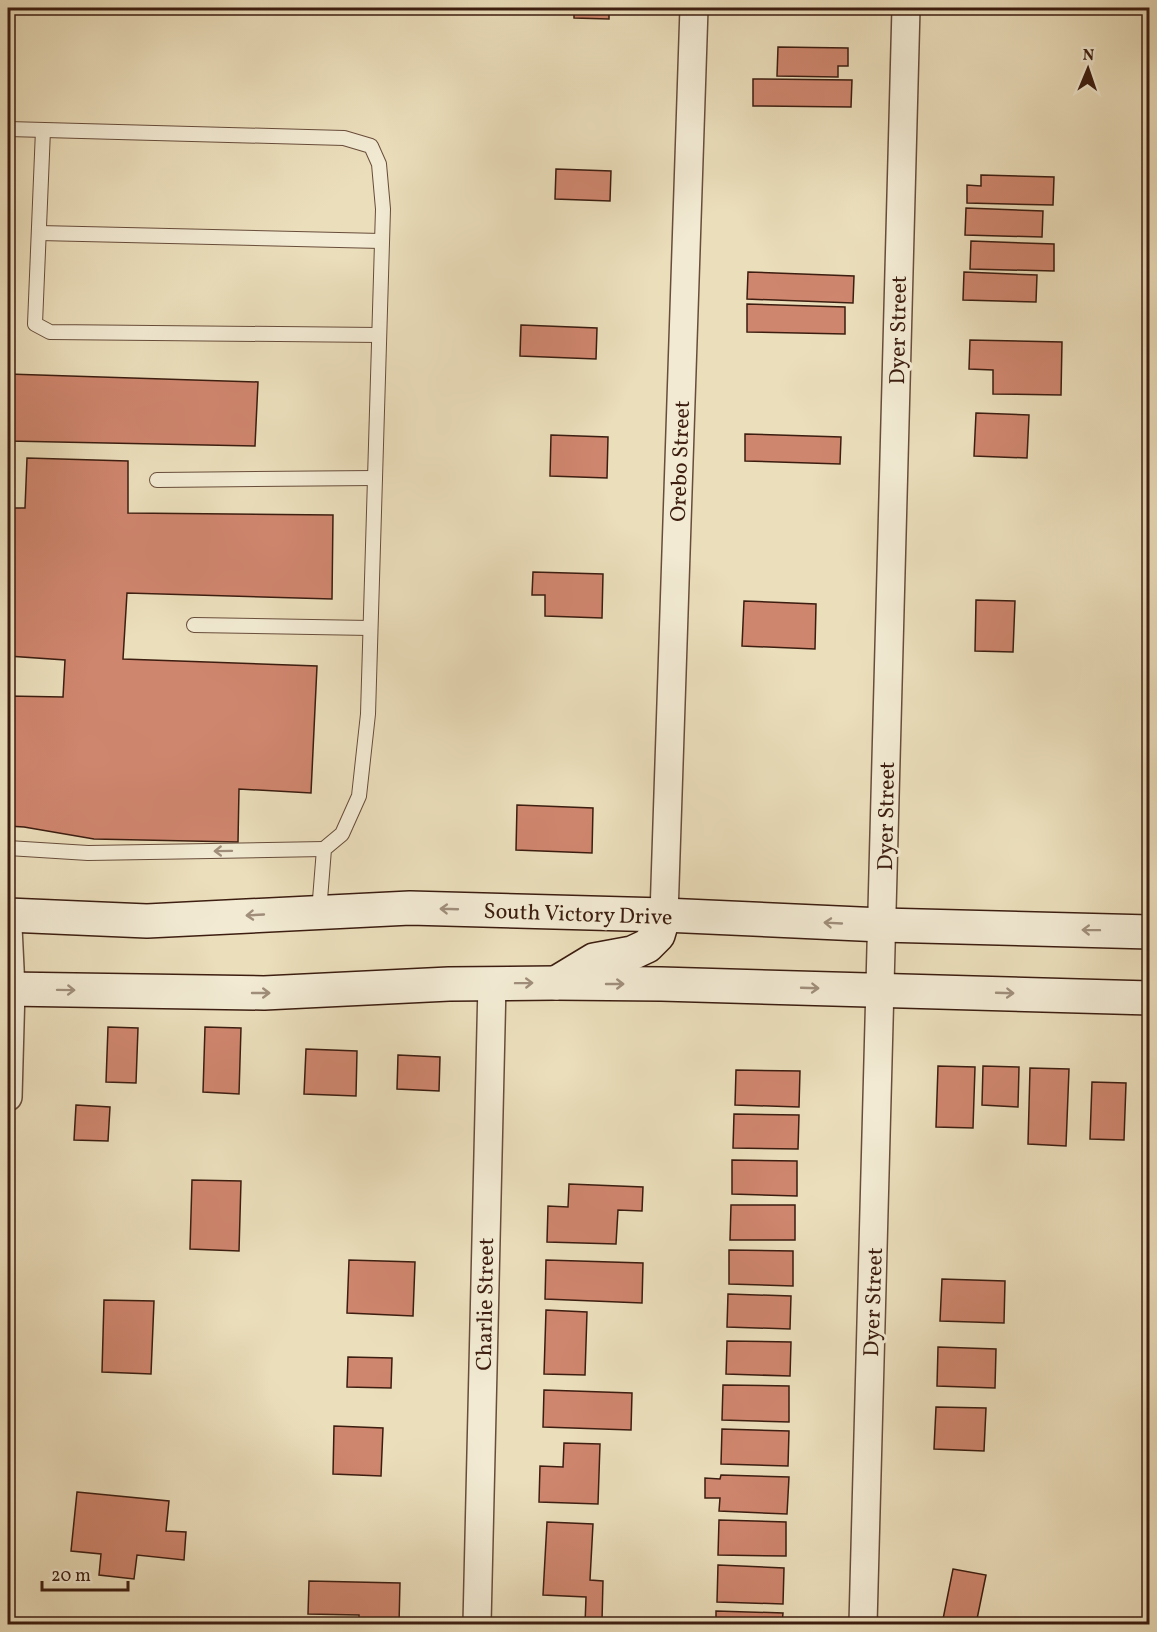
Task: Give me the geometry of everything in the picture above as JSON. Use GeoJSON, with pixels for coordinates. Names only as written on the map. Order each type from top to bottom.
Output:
{"type":"FeatureCollection","features":[{"type":"Feature","properties":{"kind":"main road","name":"South Victory Drive"},"geometry":{"type":"LineString","coordinates":[[8,915],[147,921],[410,908],[1149,932]]}},
{"type":"Feature","properties":{"kind":"main road"},"geometry":{"type":"LineString","coordinates":[[556,983],[594,960],[632,953],[647,946],[658,935],[664,915]]}},
{"type":"Feature","properties":{"kind":"main road"},"geometry":{"type":"LineString","coordinates":[[9,989],[264,993],[556,983],[1149,998]]}},
{"type":"Feature","properties":{"kind":"street","name":"Orebo Street"},"geometry":{"type":"LineString","coordinates":[[664,915],[694,8]]}},
{"type":"Feature","properties":{"kind":"street","name":"Dyer Street"},"geometry":{"type":"LineString","coordinates":[[862,1624],[906,8]]}},
{"type":"Feature","properties":{"kind":"street"},"geometry":{"type":"LineString","coordinates":[[8,927],[8,1097]]}},
{"type":"Feature","properties":{"kind":"street","name":"Charlie Street"},"geometry":{"type":"LineString","coordinates":[[477,1624],[492,984]]}},
{"type":"Feature","properties":{"kind":"lane"},"geometry":{"type":"LineString","coordinates":[[8,129],[344,138],[371,146],[379,164],[383,209],[368,714],[359,796],[342,834],[324,849],[88,853],[8,848]]}},
{"type":"Feature","properties":{"kind":"lane"},"geometry":{"type":"LineString","coordinates":[[43,130],[35,324],[50,332],[379,334]]}},
{"type":"Feature","properties":{"kind":"lane"},"geometry":{"type":"LineString","coordinates":[[39,233],[381,241]]}},
{"type":"Feature","properties":{"kind":"lane"},"geometry":{"type":"LineString","coordinates":[[157,480],[375,478]]}},
{"type":"Feature","properties":{"kind":"lane"},"geometry":{"type":"LineString","coordinates":[[194,625],[370,628]]}},
{"type":"Feature","properties":{"kind":"lane"},"geometry":{"type":"LineString","coordinates":[[319,912],[324,849]]}},
{"type":"Feature","properties":{"kind":"building"},"geometry":{"type":"Polygon","coordinates":[[[574,8],[609,8],[609,19],[574,18],[574,8]]]}},
{"type":"Feature","properties":{"kind":"building"},"geometry":{"type":"Polygon","coordinates":[[[778,47],[848,48],[848,66],[838,66],[838,77],[777,76],[778,47]]]}},
{"type":"Feature","properties":{"kind":"building"},"geometry":{"type":"Polygon","coordinates":[[[753,79],[852,80],[851,107],[753,106],[753,79]]]}},
{"type":"Feature","properties":{"kind":"building"},"geometry":{"type":"Polygon","coordinates":[[[556,169],[611,171],[610,201],[555,199],[556,169]]]}},
{"type":"Feature","properties":{"kind":"building"},"geometry":{"type":"Polygon","coordinates":[[[981,175],[1054,177],[1053,205],[967,203],[967,185],[981,186],[981,175]]]}},
{"type":"Feature","properties":{"kind":"building"},"geometry":{"type":"Polygon","coordinates":[[[966,208],[1043,211],[1042,237],[965,235],[966,208]]]}},
{"type":"Feature","properties":{"kind":"building"},"geometry":{"type":"Polygon","coordinates":[[[971,241],[1054,244],[1054,271],[970,269],[971,241]]]}},
{"type":"Feature","properties":{"kind":"building"},"geometry":{"type":"Polygon","coordinates":[[[748,272],[854,276],[853,303],[747,299],[748,272]]]}},
{"type":"Feature","properties":{"kind":"building"},"geometry":{"type":"Polygon","coordinates":[[[964,272],[1037,275],[1036,302],[963,300],[964,272]]]}},
{"type":"Feature","properties":{"kind":"building"},"geometry":{"type":"Polygon","coordinates":[[[747,304],[845,307],[845,334],[747,332],[747,304]]]}},
{"type":"Feature","properties":{"kind":"building"},"geometry":{"type":"Polygon","coordinates":[[[521,325],[597,328],[596,359],[520,356],[521,325]]]}},
{"type":"Feature","properties":{"kind":"building"},"geometry":{"type":"Polygon","coordinates":[[[970,340],[1062,342],[1061,395],[993,394],[993,370],[969,369],[970,340]]]}},
{"type":"Feature","properties":{"kind":"building"},"geometry":{"type":"Polygon","coordinates":[[[8,374],[258,382],[255,446],[8,441],[8,374]]]}},
{"type":"Feature","properties":{"kind":"building"},"geometry":{"type":"Polygon","coordinates":[[[976,413],[1029,415],[1027,458],[974,456],[976,413]]]}},
{"type":"Feature","properties":{"kind":"building"},"geometry":{"type":"Polygon","coordinates":[[[745,434],[841,437],[840,464],[745,461],[745,434]]]}},
{"type":"Feature","properties":{"kind":"building"},"geometry":{"type":"Polygon","coordinates":[[[551,435],[608,437],[607,478],[550,476],[551,435]]]}},
{"type":"Feature","properties":{"kind":"building"},"geometry":{"type":"Polygon","coordinates":[[[27,458],[128,461],[128,513],[333,515],[332,599],[127,593],[123,659],[317,666],[311,793],[239,789],[238,842],[94,839],[8,826],[8,696],[63,697],[65,660],[8,656],[8,508],[25,508],[27,458]]]}},
{"type":"Feature","properties":{"kind":"building"},"geometry":{"type":"Polygon","coordinates":[[[533,572],[603,574],[602,618],[545,616],[545,595],[532,595],[533,572]]]}},
{"type":"Feature","properties":{"kind":"building"},"geometry":{"type":"Polygon","coordinates":[[[976,600],[1015,601],[1013,652],[975,651],[976,600]]]}},
{"type":"Feature","properties":{"kind":"building"},"geometry":{"type":"Polygon","coordinates":[[[744,601],[816,604],[815,649],[742,646],[744,601]]]}},
{"type":"Feature","properties":{"kind":"building"},"geometry":{"type":"Polygon","coordinates":[[[517,805],[593,808],[592,853],[516,850],[517,805]]]}},
{"type":"Feature","properties":{"kind":"building"},"geometry":{"type":"Polygon","coordinates":[[[108,1027],[138,1028],[136,1083],[106,1082],[108,1027]]]}},
{"type":"Feature","properties":{"kind":"building"},"geometry":{"type":"Polygon","coordinates":[[[205,1027],[241,1028],[239,1094],[203,1092],[205,1027]]]}},
{"type":"Feature","properties":{"kind":"building"},"geometry":{"type":"Polygon","coordinates":[[[306,1049],[357,1051],[356,1096],[304,1094],[306,1049]]]}},
{"type":"Feature","properties":{"kind":"building"},"geometry":{"type":"Polygon","coordinates":[[[398,1055],[440,1057],[439,1091],[397,1089],[398,1055]]]}},
{"type":"Feature","properties":{"kind":"building"},"geometry":{"type":"Polygon","coordinates":[[[938,1066],[975,1067],[973,1128],[936,1127],[938,1066]]]}},
{"type":"Feature","properties":{"kind":"building"},"geometry":{"type":"Polygon","coordinates":[[[983,1066],[1019,1067],[1018,1107],[982,1105],[983,1066]]]}},
{"type":"Feature","properties":{"kind":"building"},"geometry":{"type":"Polygon","coordinates":[[[1030,1068],[1069,1069],[1066,1146],[1028,1144],[1030,1068]]]}},
{"type":"Feature","properties":{"kind":"building"},"geometry":{"type":"Polygon","coordinates":[[[736,1070],[800,1071],[799,1107],[735,1105],[736,1070]]]}},
{"type":"Feature","properties":{"kind":"building"},"geometry":{"type":"Polygon","coordinates":[[[1092,1082],[1126,1083],[1124,1140],[1090,1139],[1092,1082]]]}},
{"type":"Feature","properties":{"kind":"building"},"geometry":{"type":"Polygon","coordinates":[[[76,1105],[110,1107],[108,1141],[74,1140],[76,1105]]]}},
{"type":"Feature","properties":{"kind":"building"},"geometry":{"type":"Polygon","coordinates":[[[734,1114],[799,1115],[798,1149],[733,1148],[734,1114]]]}},
{"type":"Feature","properties":{"kind":"building"},"geometry":{"type":"Polygon","coordinates":[[[732,1160],[797,1161],[797,1196],[732,1194],[732,1160]]]}},
{"type":"Feature","properties":{"kind":"building"},"geometry":{"type":"Polygon","coordinates":[[[192,1180],[241,1181],[239,1251],[190,1249],[192,1180]]]}},
{"type":"Feature","properties":{"kind":"building"},"geometry":{"type":"Polygon","coordinates":[[[569,1184],[643,1187],[642,1211],[618,1210],[616,1244],[547,1242],[548,1206],[568,1207],[569,1184]]]}},
{"type":"Feature","properties":{"kind":"building"},"geometry":{"type":"Polygon","coordinates":[[[731,1205],[795,1205],[795,1240],[730,1240],[731,1205]]]}},
{"type":"Feature","properties":{"kind":"building"},"geometry":{"type":"Polygon","coordinates":[[[729,1250],[793,1251],[793,1286],[729,1284],[729,1250]]]}},
{"type":"Feature","properties":{"kind":"building"},"geometry":{"type":"Polygon","coordinates":[[[349,1260],[415,1262],[413,1316],[347,1313],[349,1260]]]}},
{"type":"Feature","properties":{"kind":"building"},"geometry":{"type":"Polygon","coordinates":[[[546,1260],[643,1263],[642,1303],[545,1299],[546,1260]]]}},
{"type":"Feature","properties":{"kind":"building"},"geometry":{"type":"Polygon","coordinates":[[[942,1279],[1005,1281],[1004,1323],[940,1321],[942,1279]]]}},
{"type":"Feature","properties":{"kind":"building"},"geometry":{"type":"Polygon","coordinates":[[[728,1294],[791,1296],[790,1329],[727,1327],[728,1294]]]}},
{"type":"Feature","properties":{"kind":"building"},"geometry":{"type":"Polygon","coordinates":[[[104,1300],[154,1301],[151,1374],[102,1372],[104,1300]]]}},
{"type":"Feature","properties":{"kind":"building"},"geometry":{"type":"Polygon","coordinates":[[[546,1310],[587,1312],[585,1375],[544,1374],[546,1310]]]}},
{"type":"Feature","properties":{"kind":"building"},"geometry":{"type":"Polygon","coordinates":[[[727,1341],[791,1342],[790,1376],[726,1374],[727,1341]]]}},
{"type":"Feature","properties":{"kind":"building"},"geometry":{"type":"Polygon","coordinates":[[[938,1347],[996,1349],[995,1388],[937,1386],[938,1347]]]}},
{"type":"Feature","properties":{"kind":"building"},"geometry":{"type":"Polygon","coordinates":[[[348,1357],[392,1358],[391,1388],[347,1387],[348,1357]]]}},
{"type":"Feature","properties":{"kind":"building"},"geometry":{"type":"Polygon","coordinates":[[[723,1385],[789,1386],[789,1422],[722,1420],[723,1385]]]}},
{"type":"Feature","properties":{"kind":"building"},"geometry":{"type":"Polygon","coordinates":[[[544,1390],[632,1393],[631,1430],[543,1427],[544,1390]]]}},
{"type":"Feature","properties":{"kind":"building"},"geometry":{"type":"Polygon","coordinates":[[[936,1407],[986,1408],[984,1451],[934,1449],[936,1407]]]}},
{"type":"Feature","properties":{"kind":"building"},"geometry":{"type":"Polygon","coordinates":[[[334,1426],[383,1428],[381,1476],[333,1474],[334,1426]]]}},
{"type":"Feature","properties":{"kind":"building"},"geometry":{"type":"Polygon","coordinates":[[[722,1429],[789,1431],[788,1466],[721,1464],[722,1429]]]}},
{"type":"Feature","properties":{"kind":"building"},"geometry":{"type":"Polygon","coordinates":[[[564,1443],[600,1444],[598,1504],[539,1502],[540,1466],[563,1467],[564,1443]]]}},
{"type":"Feature","properties":{"kind":"building"},"geometry":{"type":"Polygon","coordinates":[[[721,1475],[789,1477],[787,1514],[719,1511],[720,1498],[705,1498],[705,1478],[720,1479],[721,1475]]]}},
{"type":"Feature","properties":{"kind":"building"},"geometry":{"type":"Polygon","coordinates":[[[77,1492],[169,1501],[166,1531],[186,1532],[184,1560],[137,1555],[134,1579],[99,1575],[101,1554],[71,1551],[77,1492]]]}},
{"type":"Feature","properties":{"kind":"building"},"geometry":{"type":"Polygon","coordinates":[[[719,1520],[786,1522],[786,1556],[718,1555],[719,1520]]]}},
{"type":"Feature","properties":{"kind":"building"},"geometry":{"type":"Polygon","coordinates":[[[547,1522],[593,1524],[590,1580],[603,1581],[602,1621],[628,1624],[585,1624],[586,1597],[543,1595],[547,1522]]]}},
{"type":"Feature","properties":{"kind":"building"},"geometry":{"type":"Polygon","coordinates":[[[718,1565],[784,1568],[783,1604],[717,1602],[718,1565]]]}},
{"type":"Feature","properties":{"kind":"building"},"geometry":{"type":"Polygon","coordinates":[[[953,1569],[986,1575],[976,1624],[942,1624],[953,1569]]]}},
{"type":"Feature","properties":{"kind":"building"},"geometry":{"type":"Polygon","coordinates":[[[309,1581],[400,1583],[399,1624],[359,1624],[359,1615],[308,1614],[309,1581]]]}},
{"type":"Feature","properties":{"kind":"building"},"geometry":{"type":"Polygon","coordinates":[[[716,1611],[783,1613],[782,1624],[716,1624],[716,1611]]]}}]}
